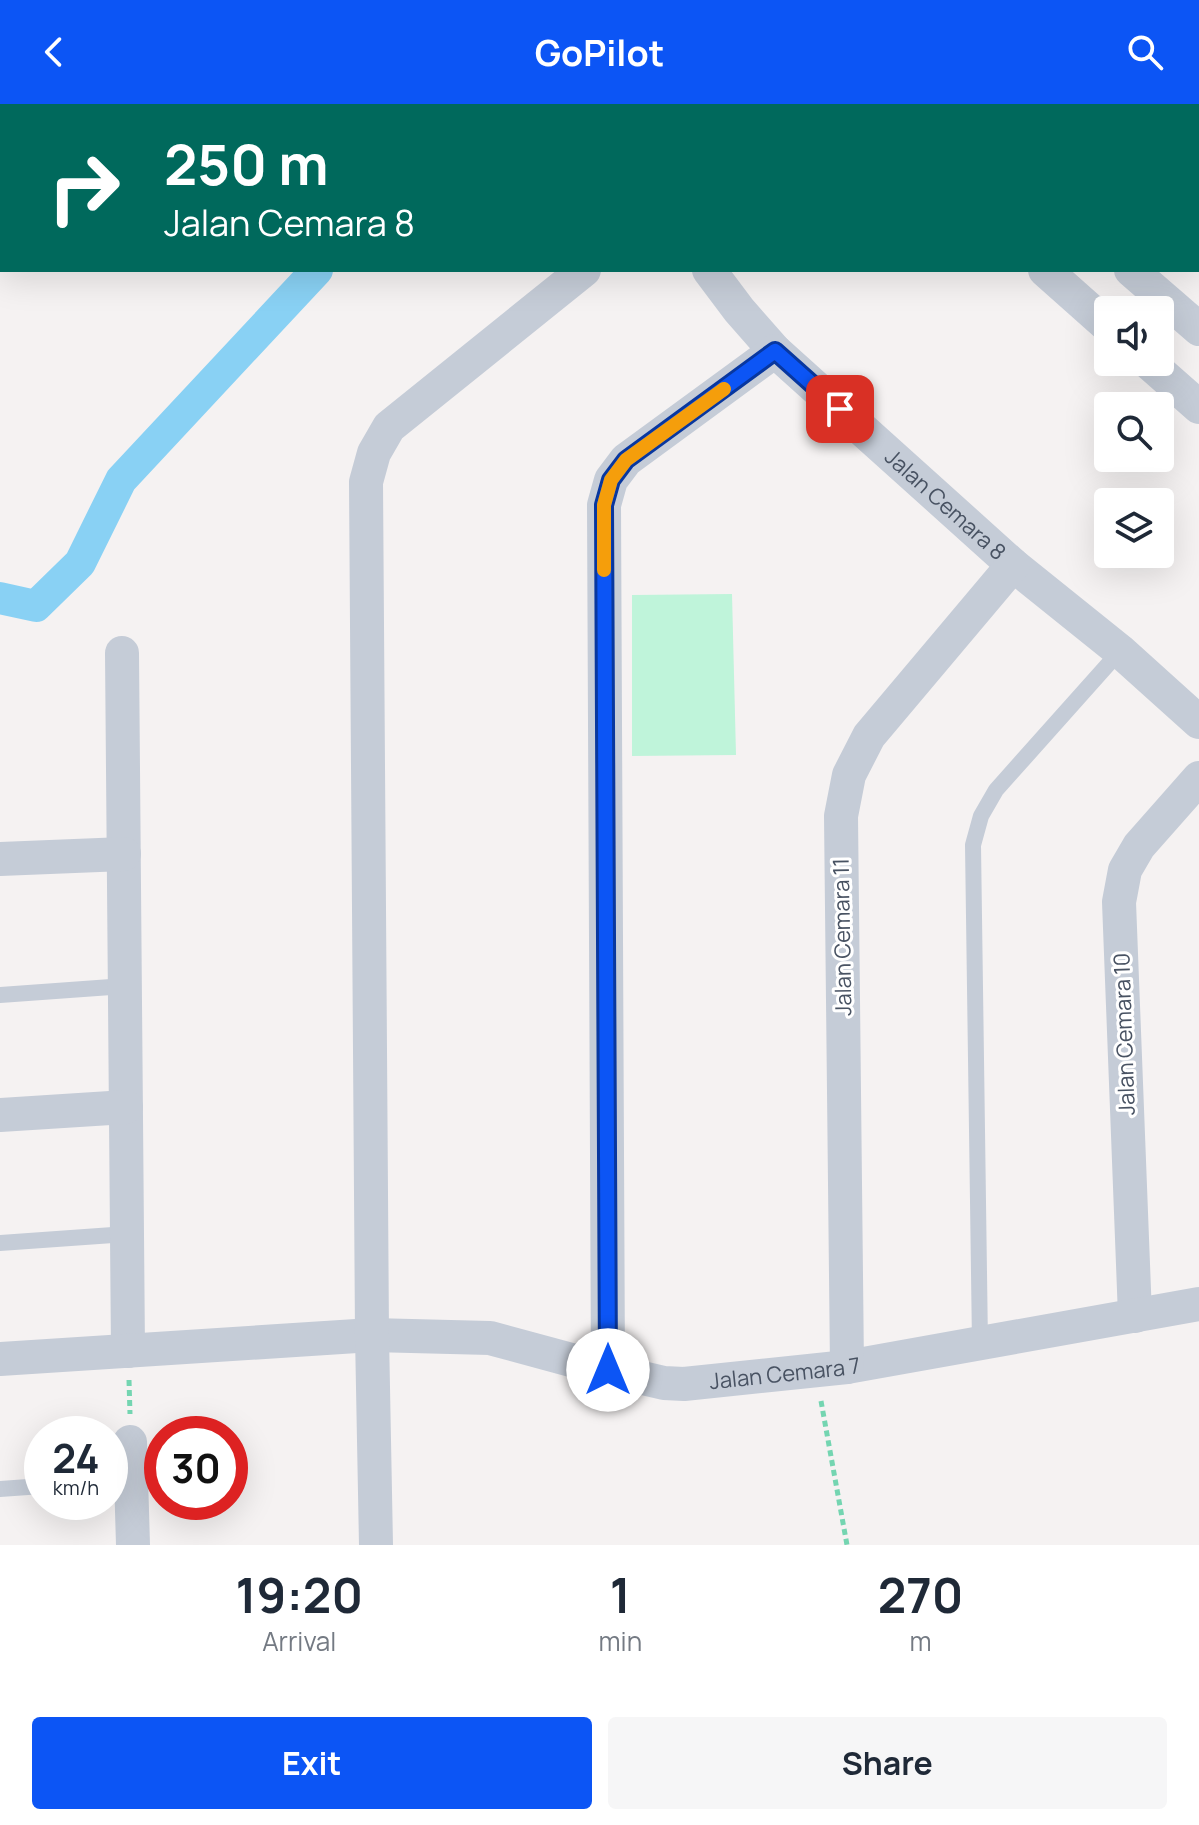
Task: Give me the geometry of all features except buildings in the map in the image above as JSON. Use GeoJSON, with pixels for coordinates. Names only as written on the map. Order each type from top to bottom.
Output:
{"type":"FeatureCollection","features":[{"type":"Feature","properties":{"kind":"street"},"geometry":{"type":"LineString","coordinates":[[376,1545],[366,482],[374,453],[389,427],[582,272]]}},
{"type":"Feature","properties":{"kind":"street","name":"Jalan Cemara 8"},"geometry":{"type":"LineString","coordinates":[[710,272],[775,351],[1013,565],[1120,651],[1199,722]]}},
{"type":"Feature","properties":{"kind":"street"},"geometry":{"type":"LineString","coordinates":[[739,272],[739,310]]}},
{"type":"Feature","properties":{"kind":"street"},"geometry":{"type":"LineString","coordinates":[[1047,272],[1094,314]]}},
{"type":"Feature","properties":{"kind":"street"},"geometry":{"type":"LineString","coordinates":[[1133,272],[1199,329]]}},
{"type":"Feature","properties":{"kind":"street"},"geometry":{"type":"LineString","coordinates":[[608,1370],[604,505],[611,480],[626,460],[775,351]]}},
{"type":"Feature","properties":{"kind":"street"},"geometry":{"type":"LineString","coordinates":[[1164,376],[1199,407]]}},
{"type":"Feature","properties":{"kind":"street","name":"Jalan Cemara 11"},"geometry":{"type":"LineString","coordinates":[[847,1367],[841,816],[849,775],[869,736],[1013,565]]}},
{"type":"Feature","properties":{"kind":"street"},"geometry":{"type":"LineString","coordinates":[[122,653],[128,1351]]}},
{"type":"Feature","properties":{"kind":"street","name":"Jalan Cemara 10"},"geometry":{"type":"LineString","coordinates":[[1135,1316],[1119,902],[1125,870],[1139,846],[1199,778]]}},
{"type":"Feature","properties":{"kind":"street"},"geometry":{"type":"LineString","coordinates":[[0,859],[124,854]]}},
{"type":"Feature","properties":{"kind":"street"},"geometry":{"type":"LineString","coordinates":[[0,1115],[126,1107]]}},
{"type":"Feature","properties":{"kind":"street","name":"Jalan Cemara 7"},"geometry":{"type":"LineString","coordinates":[[0,1359],[372,1335],[490,1338],[608,1370],[664,1383],[684,1384],[847,1367],[1199,1304]]}},
{"type":"Feature","properties":{"kind":"street"},"geometry":{"type":"LineString","coordinates":[[128,1450],[130,1442]]}},
{"type":"Feature","properties":{"kind":"street"},"geometry":{"type":"LineString","coordinates":[[128,1518],[133,1545]]}},
{"type":"Feature","properties":{"kind":"lane"},"geometry":{"type":"LineString","coordinates":[[980,1344],[973,845],[981,816],[996,790],[1120,651]]}},
{"type":"Feature","properties":{"kind":"lane"},"geometry":{"type":"LineString","coordinates":[[0,995],[125,986]]}},
{"type":"Feature","properties":{"kind":"lane"},"geometry":{"type":"LineString","coordinates":[[0,1243],[127,1234]]}},
{"type":"Feature","properties":{"kind":"lane"},"geometry":{"type":"LineString","coordinates":[[0,1489],[24,1487]]}},
{"type":"Feature","properties":{"kind":"path"},"geometry":{"type":"LineString","coordinates":[[128,1351],[130,1442]]}},
{"type":"Feature","properties":{"kind":"path"},"geometry":{"type":"LineString","coordinates":[[847,1367],[819,1394],[847,1545]]}},
{"type":"Feature","properties":{"kind":"green space"},"geometry":{"type":"Polygon","coordinates":[[[732,594],[736,755],[632,756],[632,595],[732,594]]]}},
{"type":"Feature","properties":{"kind":"waterway"},"geometry":{"type":"LineString","coordinates":[[0,598],[36,606],[80,563],[121,480],[315,272]]}},
{"type":"Feature","properties":{"kind":"slow traffic"},"geometry":{"type":"LineString","coordinates":[[604,570],[604,505],[611,480],[626,460],[724,389]]}},
{"type":"Feature","properties":{"kind":"route"},"geometry":{"type":"LineString","coordinates":[[608,1370],[604,505],[611,480],[626,460],[775,351],[840,409]]}}]}
